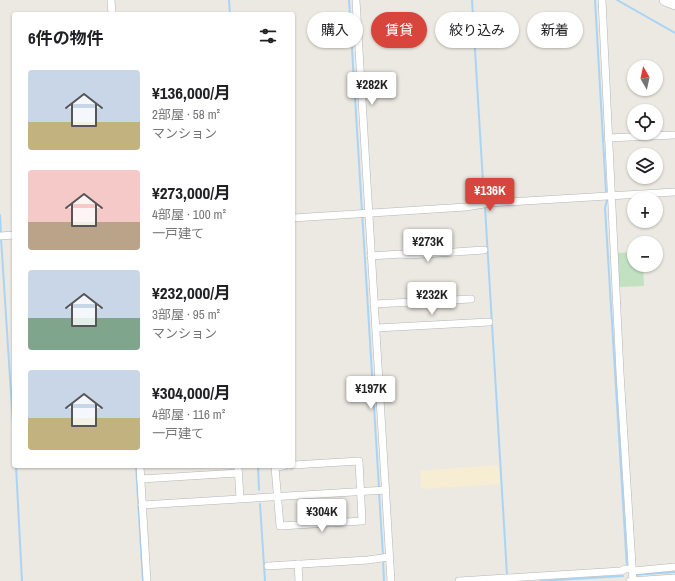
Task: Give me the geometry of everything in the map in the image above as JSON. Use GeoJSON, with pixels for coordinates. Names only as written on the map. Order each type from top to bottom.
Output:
{"type":"FeatureCollection","features":[{"type":"Feature","properties":{"kind":"main road"},"geometry":{"type":"LineString","coordinates":[[665,0],[675,4]]}},
{"type":"Feature","properties":{"kind":"street"},"geometry":{"type":"LineString","coordinates":[[111,0],[112,12]]}},
{"type":"Feature","properties":{"kind":"street"},"geometry":{"type":"LineString","coordinates":[[356,0],[364,213],[371,256],[376,328],[381,490],[385,558],[391,581]]}},
{"type":"Feature","properties":{"kind":"street"},"geometry":{"type":"LineString","coordinates":[[602,0],[620,373],[632,575]]}},
{"type":"Feature","properties":{"kind":"street"},"geometry":{"type":"LineString","coordinates":[[608,138],[675,135]]}},
{"type":"Feature","properties":{"kind":"street"},"geometry":{"type":"LineString","coordinates":[[295,218],[466,207],[490,203],[675,192]]}},
{"type":"Feature","properties":{"kind":"street"},"geometry":{"type":"LineString","coordinates":[[1,236],[12,235]]}},
{"type":"Feature","properties":{"kind":"street"},"geometry":{"type":"LineString","coordinates":[[371,256],[484,250]]}},
{"type":"Feature","properties":{"kind":"street"},"geometry":{"type":"LineString","coordinates":[[374,304],[471,299]]}},
{"type":"Feature","properties":{"kind":"street"},"geometry":{"type":"LineString","coordinates":[[376,328],[489,322]]}},
{"type":"Feature","properties":{"kind":"street"},"geometry":{"type":"LineString","coordinates":[[275,468],[280,526],[362,521],[359,461],[295,465]]}},
{"type":"Feature","properties":{"kind":"street"},"geometry":{"type":"LineString","coordinates":[[140,468],[147,581]]}},
{"type":"Feature","properties":{"kind":"street"},"geometry":{"type":"LineString","coordinates":[[141,479],[238,469],[240,498]]}},
{"type":"Feature","properties":{"kind":"street"},"geometry":{"type":"LineString","coordinates":[[142,505],[381,490]]}},
{"type":"Feature","properties":{"kind":"street"},"geometry":{"type":"LineString","coordinates":[[268,566],[385,558]]}},
{"type":"Feature","properties":{"kind":"street"},"geometry":{"type":"LineString","coordinates":[[298,564],[299,581]]}},
{"type":"Feature","properties":{"kind":"street"},"geometry":{"type":"LineString","coordinates":[[632,575],[675,567]]}},
{"type":"Feature","properties":{"kind":"street"},"geometry":{"type":"LineString","coordinates":[[459,581],[622,571],[632,575],[675,578]]}},
{"type":"Feature","properties":{"kind":"green space"},"geometry":{"type":"Polygon","coordinates":[[[627,252],[627,272],[643,272],[644,286],[619,287],[617,253],[627,252]]]}},
{"type":"Feature","properties":{"kind":"sand"},"geometry":{"type":"Polygon","coordinates":[[[499,465],[500,484],[421,489],[420,471],[499,465]]]}},
{"type":"Feature","properties":{"kind":"waterway"},"geometry":{"type":"LineString","coordinates":[[229,0],[230,12]]}},
{"type":"Feature","properties":{"kind":"waterway"},"geometry":{"type":"LineString","coordinates":[[349,0],[379,488]]}},
{"type":"Feature","properties":{"kind":"waterway"},"geometry":{"type":"LineString","coordinates":[[472,0],[484,199]]}},
{"type":"Feature","properties":{"kind":"waterway"},"geometry":{"type":"LineString","coordinates":[[595,0],[606,192]]}},
{"type":"Feature","properties":{"kind":"waterway"},"geometry":{"type":"LineString","coordinates":[[617,0],[675,33]]}},
{"type":"Feature","properties":{"kind":"waterway"},"geometry":{"type":"LineString","coordinates":[[607,200],[605,208],[627,568]]}},
{"type":"Feature","properties":{"kind":"waterway"},"geometry":{"type":"LineString","coordinates":[[485,207],[507,575]]}},
{"type":"Feature","properties":{"kind":"waterway"},"geometry":{"type":"LineString","coordinates":[[0,215],[1,233]]}},
{"type":"Feature","properties":{"kind":"waterway"},"geometry":{"type":"LineString","coordinates":[[1,238],[12,409]]}},
{"type":"Feature","properties":{"kind":"waterway"},"geometry":{"type":"LineString","coordinates":[[16,468],[22,581]]}},
{"type":"Feature","properties":{"kind":"waterway"},"geometry":{"type":"LineString","coordinates":[[136,468],[143,581]]}},
{"type":"Feature","properties":{"kind":"waterway"},"geometry":{"type":"LineString","coordinates":[[258,468],[259,490]]}},
{"type":"Feature","properties":{"kind":"waterway"},"geometry":{"type":"LineString","coordinates":[[379,492],[383,556]]}},
{"type":"Feature","properties":{"kind":"waterway"},"geometry":{"type":"LineString","coordinates":[[260,504],[265,581]]}},
{"type":"Feature","properties":{"kind":"waterway"},"geometry":{"type":"LineString","coordinates":[[383,560],[384,581]]}},
{"type":"Feature","properties":{"kind":"waterway"},"geometry":{"type":"LineString","coordinates":[[633,575],[675,572]]}},
{"type":"Feature","properties":{"kind":"waterway"},"geometry":{"type":"LineString","coordinates":[[540,581],[623,576]]}}]}
